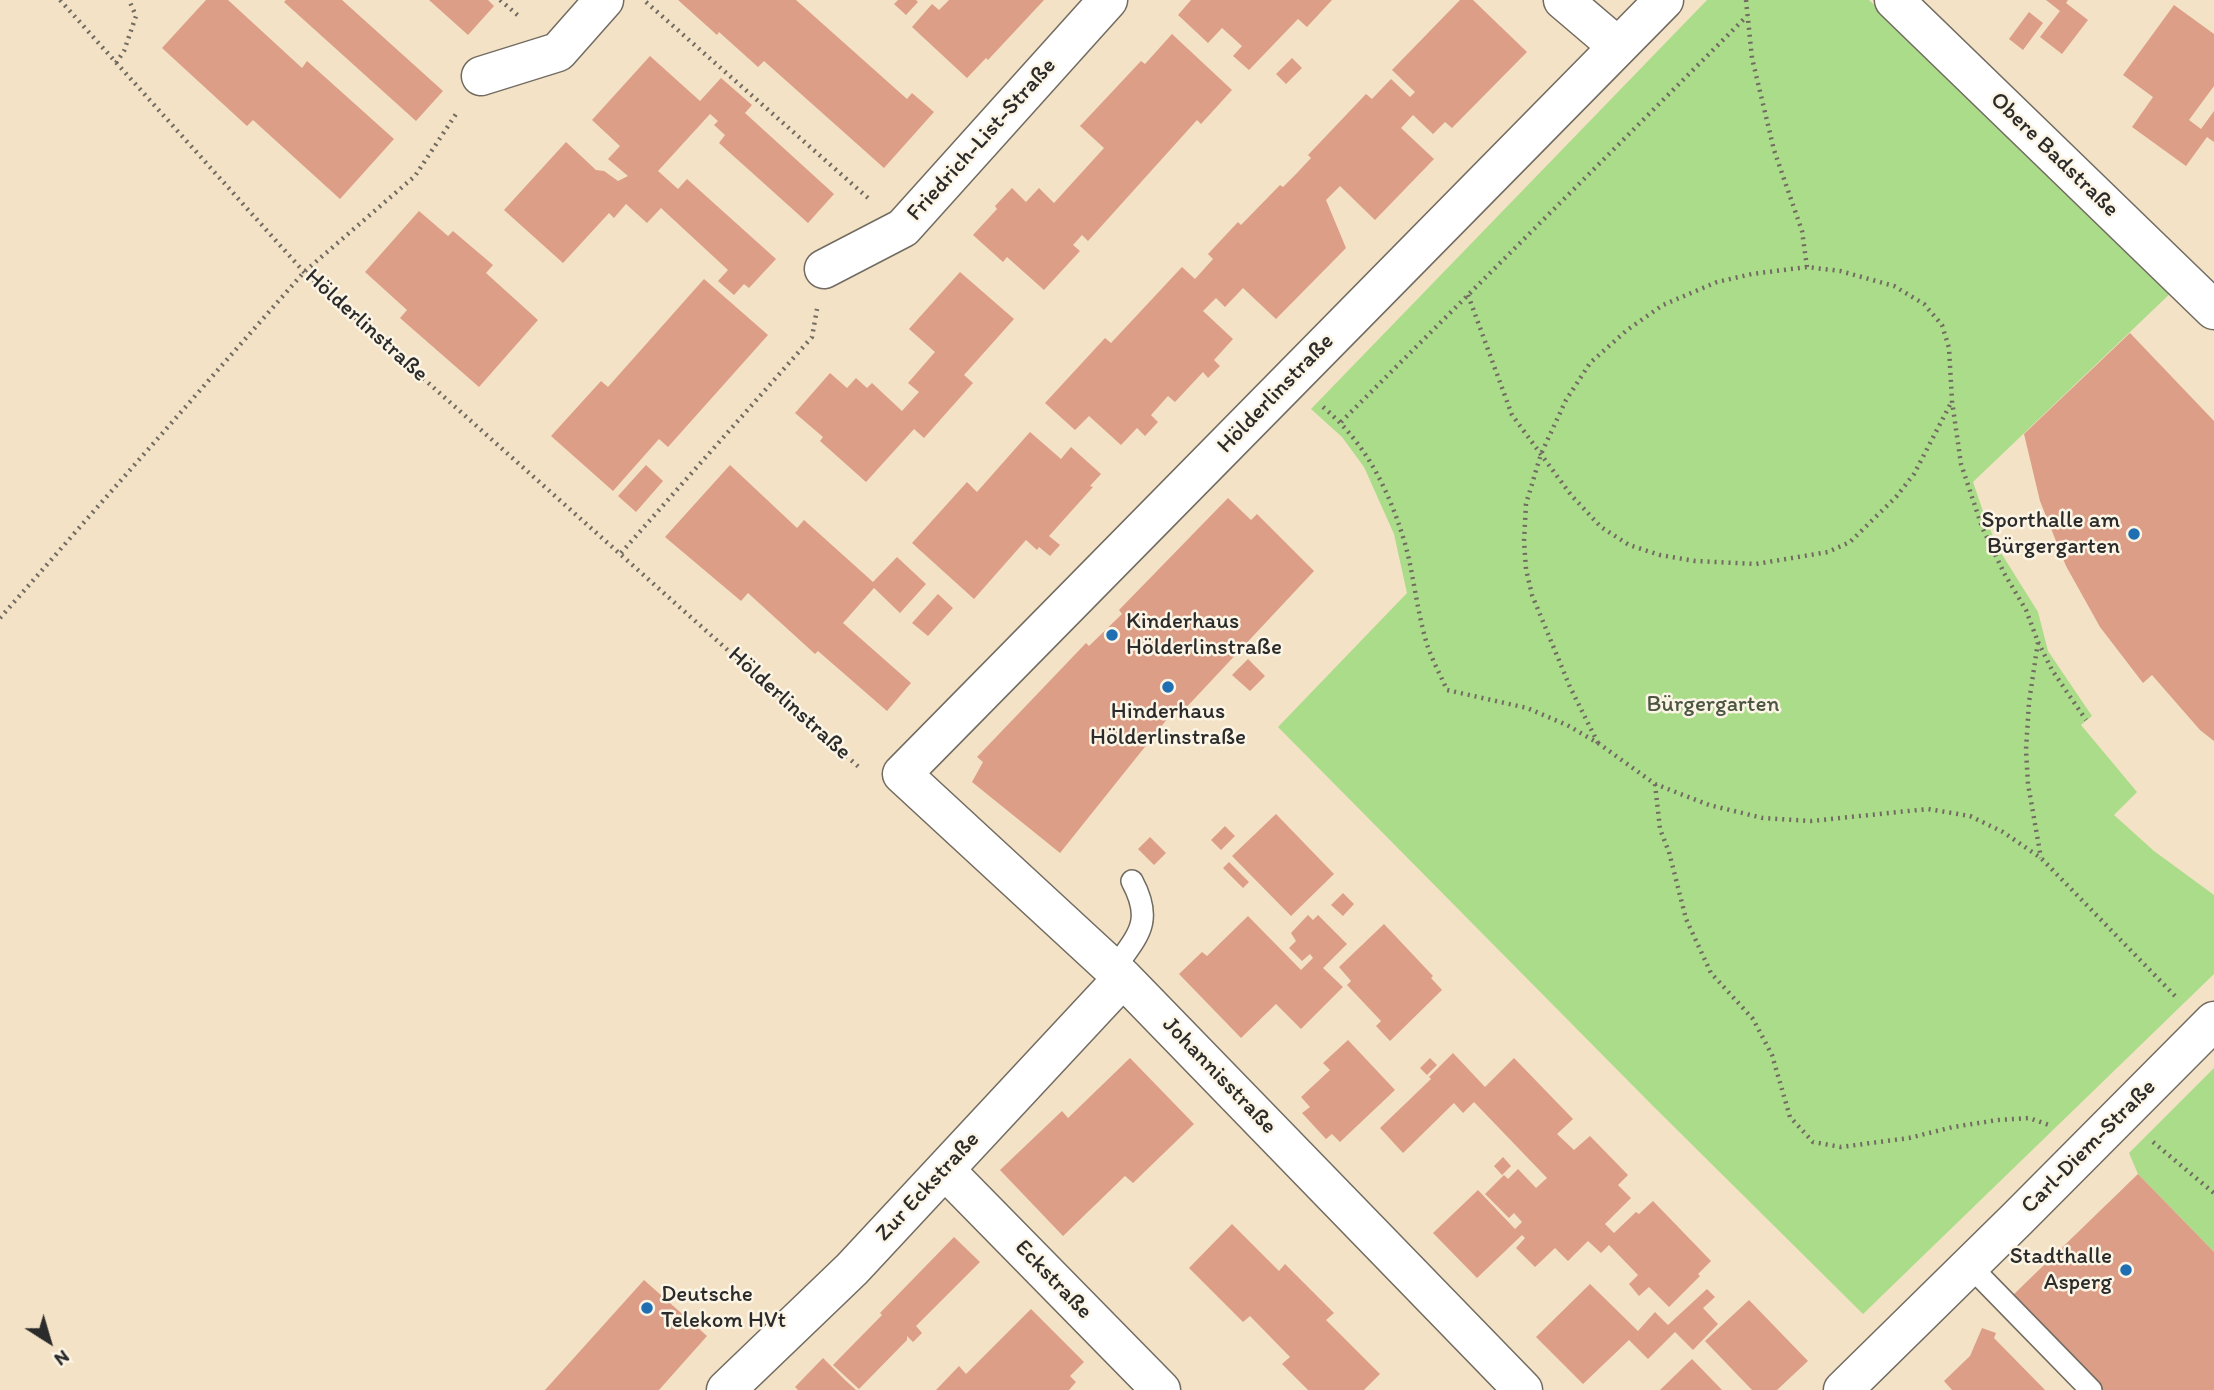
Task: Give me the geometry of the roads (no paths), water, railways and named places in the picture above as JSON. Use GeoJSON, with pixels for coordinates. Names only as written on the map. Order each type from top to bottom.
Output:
{"type":"FeatureCollection","features":[{"type":"Feature","properties":{"kind":"street"},"geometry":{"type":"LineString","coordinates":[[481,76],[558,52],[604,0]]}},
{"type":"Feature","properties":{"kind":"street","name":"Friedrich-List-Straße"},"geometry":{"type":"LineString","coordinates":[[824,269],[903,228],[1108,0]]}},
{"type":"Feature","properties":{"kind":"street"},"geometry":{"type":"LineString","coordinates":[[1563,0],[1618,47]]}},
{"type":"Feature","properties":{"kind":"street","name":"Hölderlinstraße"},"geometry":{"type":"LineString","coordinates":[[902,774],[1664,0]]}},
{"type":"Feature","properties":{"kind":"street","name":"Obere Badstraße"},"geometry":{"type":"LineString","coordinates":[[1894,0],[2214,310]]}},
{"type":"Feature","properties":{"kind":"street","name":"Johannisstraße"},"geometry":{"type":"LineString","coordinates":[[902,774],[1119,974],[1523,1390]]}},
{"type":"Feature","properties":{"kind":"street","name":"Zur Eckstraße"},"geometry":{"type":"LineString","coordinates":[[726,1390],[852,1269],[945,1170],[1119,974]]}},
{"type":"Feature","properties":{"kind":"street","name":"Carl-Diem-Straße"},"geometry":{"type":"LineString","coordinates":[[1843,1390],[2210,1024]]}},
{"type":"Feature","properties":{"kind":"street","name":"Eckstraße"},"geometry":{"type":"LineString","coordinates":[[945,1170],[1161,1390]]}},
{"type":"Feature","properties":{"kind":"lane"},"geometry":{"type":"LineString","coordinates":[[1119,974],[1144,919],[1141,898],[1132,881]]}},
{"type":"Feature","properties":{"kind":"lane"},"geometry":{"type":"LineString","coordinates":[[1970,1266],[2091,1390]]}},
{"type":"Feature","properties":{"kind":"place","name":"Sporthalle am Bürgergarten"},"geometry":{"type":"Point","coordinates":[2134,534]}},
{"type":"Feature","properties":{"kind":"place","name":"Kinderhaus Hölderlinstraße"},"geometry":{"type":"Point","coordinates":[1112,635]}},
{"type":"Feature","properties":{"kind":"place","name":"Hinderhaus Hölderlinstraße"},"geometry":{"type":"Point","coordinates":[1168,687]}},
{"type":"Feature","properties":{"kind":"place","name":"Stadthalle Asperg"},"geometry":{"type":"Point","coordinates":[2126,1270]}},
{"type":"Feature","properties":{"kind":"place","name":"Deutsche Telekom HVt"},"geometry":{"type":"Point","coordinates":[647,1308]}},
{"type":"Feature","properties":{"kind":"park label","name":"Bürgergarten"},"geometry":{"type":"Point","coordinates":[1713,705]}}]}
